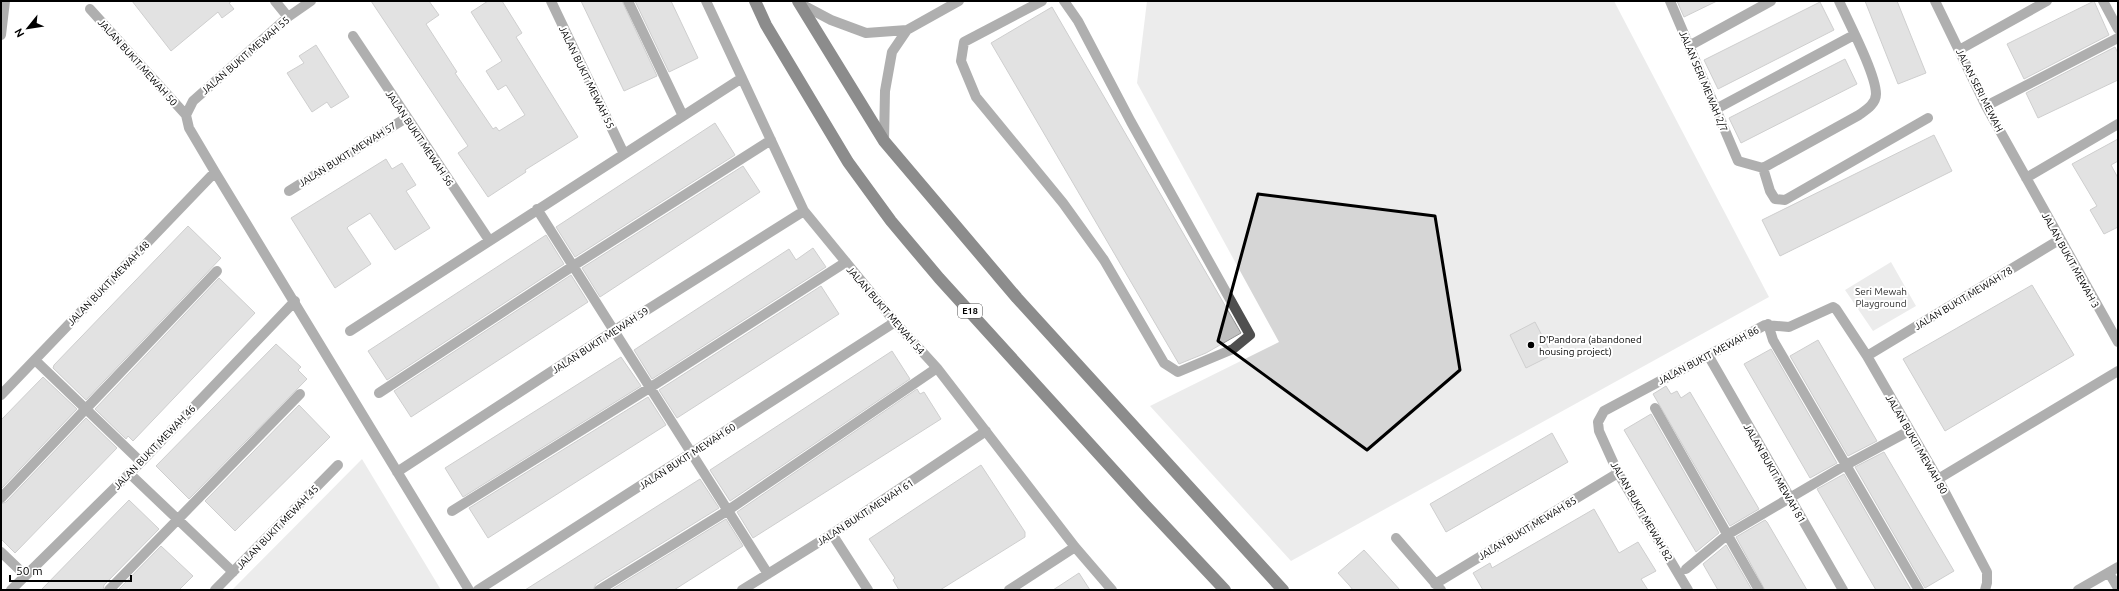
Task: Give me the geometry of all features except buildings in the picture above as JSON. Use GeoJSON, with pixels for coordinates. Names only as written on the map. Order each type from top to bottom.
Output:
{"type":"FeatureCollection","features":[{"type":"Feature","properties":{"kind":"highway","name":"E18"},"geometry":{"type":"LineString","coordinates":[[755,1],[766,25],[848,162],[891,221],[940,278],[1135,494],[1225,590]]}},
{"type":"Feature","properties":{"kind":"highway"},"geometry":{"type":"LineString","coordinates":[[799,2],[884,141],[1017,298],[1283,590]]}},
{"type":"Feature","properties":{"kind":"street"},"geometry":{"type":"LineString","coordinates":[[1,35],[5,1]]}},
{"type":"Feature","properties":{"kind":"street"},"geometry":{"type":"LineString","coordinates":[[275,1],[288,17]]}},
{"type":"Feature","properties":{"kind":"street","name":"JALAN BUKIT MEWAH 55"},"geometry":{"type":"LineString","coordinates":[[186,115],[193,102],[288,17],[311,1]]}},
{"type":"Feature","properties":{"kind":"street","name":"JALAN BUKIT MEWAH 55"},"geometry":{"type":"LineString","coordinates":[[551,1],[624,154]]}},
{"type":"Feature","properties":{"kind":"street"},"geometry":{"type":"LineString","coordinates":[[628,1],[683,116]]}},
{"type":"Feature","properties":{"kind":"street","name":"JALAN BUKIT MEWAH 54"},"geometry":{"type":"LineString","coordinates":[[706,1],[804,211],[895,322],[937,368],[1075,547],[1112,590]]}},
{"type":"Feature","properties":{"kind":"street"},"geometry":{"type":"LineString","coordinates":[[799,2],[831,20],[866,33],[907,30],[958,1]]}},
{"type":"Feature","properties":{"kind":"street"},"geometry":{"type":"LineString","coordinates":[[1042,1],[964,42],[960,61],[976,97],[1063,202],[1104,260],[1164,363],[1178,372],[1234,349],[1250,334],[1130,122],[1078,21],[1064,1]]}},
{"type":"Feature","properties":{"kind":"street","name":"JALAN SERI MEWAH 2/7"},"geometry":{"type":"LineString","coordinates":[[1670,1],[1738,161],[1763,168]]}},
{"type":"Feature","properties":{"kind":"street"},"geometry":{"type":"LineString","coordinates":[[1689,46],[1771,1]]}},
{"type":"Feature","properties":{"kind":"street"},"geometry":{"type":"LineString","coordinates":[[1839,1],[1871,75],[1876,95],[1870,108],[1763,168],[1770,191],[1775,199],[1784,200],[1928,118]]}},
{"type":"Feature","properties":{"kind":"street","name":"JALAN SERI MEWAH"},"geometry":{"type":"LineString","coordinates":[[1935,1],[1986,106],[2026,178]]}},
{"type":"Feature","properties":{"kind":"street"},"geometry":{"type":"LineString","coordinates":[[1959,50],[2047,1]]}},
{"type":"Feature","properties":{"kind":"street"},"geometry":{"type":"LineString","coordinates":[[2103,1],[2118,29]]}},
{"type":"Feature","properties":{"kind":"street","name":"JALAN BUKIT MEWAH 50"},"geometry":{"type":"LineString","coordinates":[[90,9],[186,115]]}},
{"type":"Feature","properties":{"kind":"street"},"geometry":{"type":"LineString","coordinates":[[884,141],[885,91],[892,52],[907,30]]}},
{"type":"Feature","properties":{"kind":"street"},"geometry":{"type":"LineString","coordinates":[[1716,109],[1854,35]]}},
{"type":"Feature","properties":{"kind":"street","name":"JALAN BUKIT MEWAH 56"},"geometry":{"type":"LineString","coordinates":[[353,36],[488,240]]}},
{"type":"Feature","properties":{"kind":"street"},"geometry":{"type":"LineString","coordinates":[[1986,106],[2118,38]]}},
{"type":"Feature","properties":{"kind":"street"},"geometry":{"type":"LineString","coordinates":[[350,331],[488,240],[742,78]]}},
{"type":"Feature","properties":{"kind":"street"},"geometry":{"type":"LineString","coordinates":[[186,115],[189,128],[215,172],[295,301],[469,590]]}},
{"type":"Feature","properties":{"kind":"street","name":"JALAN BUKIT MEWAH 57"},"geometry":{"type":"LineString","coordinates":[[289,191],[406,118]]}},
{"type":"Feature","properties":{"kind":"street"},"geometry":{"type":"LineString","coordinates":[[2026,178],[2118,124]]}},
{"type":"Feature","properties":{"kind":"street"},"geometry":{"type":"LineString","coordinates":[[379,394],[573,266],[771,140]]}},
{"type":"Feature","properties":{"kind":"street","name":"JALAN BUKIT MEWAH 48"},"geometry":{"type":"LineString","coordinates":[[1,395],[215,172]]}},
{"type":"Feature","properties":{"kind":"street","name":"JALAN BUKIT MEWAH 3"},"geometry":{"type":"LineString","coordinates":[[2026,178],[2059,240],[2118,342]]}},
{"type":"Feature","properties":{"kind":"street"},"geometry":{"type":"LineString","coordinates":[[537,210],[615,330],[727,511],[768,574]]}},
{"type":"Feature","properties":{"kind":"street","name":"JALAN BUKIT MEWAH 59"},"geometry":{"type":"LineString","coordinates":[[398,472],[615,330],[804,211]]}},
{"type":"Feature","properties":{"kind":"street","name":"JALAN BUKIT MEWAH 78"},"geometry":{"type":"LineString","coordinates":[[1867,356],[2059,240]]}},
{"type":"Feature","properties":{"kind":"street"},"geometry":{"type":"LineString","coordinates":[[452,511],[651,387],[846,262]]}},
{"type":"Feature","properties":{"kind":"street"},"geometry":{"type":"LineString","coordinates":[[1,498],[217,270]]}},
{"type":"Feature","properties":{"kind":"street","name":"JALAN BUKIT MEWAH 46"},"geometry":{"type":"LineString","coordinates":[[11,590],[141,462],[295,301]]}},
{"type":"Feature","properties":{"kind":"street","name":"JALAN BUKIT MEWAH 86"},"geometry":{"type":"LineString","coordinates":[[1599,431],[1598,422],[1604,411],[1768,324],[1789,327],[1813,318],[1831,308],[1836,309]]}},
{"type":"Feature","properties":{"kind":"street","name":"JALAN BUKIT MEWAH 80"},"geometry":{"type":"LineString","coordinates":[[1836,309],[1867,356],[1938,479],[1987,572],[1986,586]]}},
{"type":"Feature","properties":{"kind":"street","name":"JALAN BUKIT MEWAH 60"},"geometry":{"type":"LineString","coordinates":[[478,590],[692,454],[895,322]]}},
{"type":"Feature","properties":{"kind":"street"},"geometry":{"type":"LineString","coordinates":[[1768,324],[1773,340],[1844,466],[1919,590]]}},
{"type":"Feature","properties":{"kind":"street","name":"JALAN BUKIT MEWAH 81"},"geometry":{"type":"LineString","coordinates":[[1708,355],[1843,590]]}},
{"type":"Feature","properties":{"kind":"street"},"geometry":{"type":"LineString","coordinates":[[35,360],[141,462]]}},
{"type":"Feature","properties":{"kind":"street"},"geometry":{"type":"LineString","coordinates":[[599,590],[727,511],[937,368]]}},
{"type":"Feature","properties":{"kind":"street"},"geometry":{"type":"LineString","coordinates":[[1938,479],[2118,371]]}},
{"type":"Feature","properties":{"kind":"street"},"geometry":{"type":"LineString","coordinates":[[109,590],[300,394]]}},
{"type":"Feature","properties":{"kind":"street"},"geometry":{"type":"LineString","coordinates":[[1655,408],[1759,590]]}},
{"type":"Feature","properties":{"kind":"street","name":"JALAN BUKIT MEWAH 61"},"geometry":{"type":"LineString","coordinates":[[742,590],[832,534],[986,431]]}},
{"type":"Feature","properties":{"kind":"street","name":"JALAN BUKIT MEWAH 82"},"geometry":{"type":"LineString","coordinates":[[1599,431],[1618,473],[1688,590]]}},
{"type":"Feature","properties":{"kind":"street"},"geometry":{"type":"LineString","coordinates":[[1686,569],[1727,535],[1844,466],[1909,431]]}},
{"type":"Feature","properties":{"kind":"street","name":"JALAN BUKIT MEWAH 45"},"geometry":{"type":"LineString","coordinates":[[216,590],[338,465]]}},
{"type":"Feature","properties":{"kind":"street","name":"JALAN BUKIT MEWAH 85"},"geometry":{"type":"LineString","coordinates":[[1438,587],[1618,473]]}},
{"type":"Feature","properties":{"kind":"street"},"geometry":{"type":"LineString","coordinates":[[129,474],[176,520],[233,572]]}},
{"type":"Feature","properties":{"kind":"street"},"geometry":{"type":"LineString","coordinates":[[832,534],[868,590]]}},
{"type":"Feature","properties":{"kind":"street"},"geometry":{"type":"LineString","coordinates":[[1396,538],[1438,587]]}},
{"type":"Feature","properties":{"kind":"street"},"geometry":{"type":"LineString","coordinates":[[1009,590],[1075,547]]}},
{"type":"Feature","properties":{"kind":"street"},"geometry":{"type":"LineString","coordinates":[[1,552],[25,575]]}},
{"type":"Feature","properties":{"kind":"street"},"geometry":{"type":"LineString","coordinates":[[2078,590],[2118,568]]}},
{"type":"Feature","properties":{"kind":"street"},"geometry":{"type":"LineString","coordinates":[[2109,573],[2118,588]]}},
{"type":"Feature","properties":{"kind":"highlighted area"},"geometry":{"type":"Polygon","coordinates":[[[1258,194],[1435,216],[1460,370],[1367,450],[1218,341],[1258,194]]]}},
{"type":"Feature","properties":{"kind":"green space"},"geometry":{"type":"Polygon","coordinates":[[[1147,1],[1614,1],[1769,297],[1291,561],[1150,406],[1279,342],[1137,83],[1147,1]]]}},
{"type":"Feature","properties":{"kind":"green space","name":"Seri Mewah Playground"},"geometry":{"type":"Polygon","coordinates":[[[1891,262],[1916,306],[1873,331],[1845,290],[1891,262]]]}},
{"type":"Feature","properties":{"kind":"green space"},"geometry":{"type":"Polygon","coordinates":[[[362,459],[441,590],[232,590],[362,459]]]}},
{"type":"Feature","properties":{"kind":"place","name":"D'Pandora (abandoned housing project)"},"geometry":{"type":"Point","coordinates":[1531,345]}}]}
